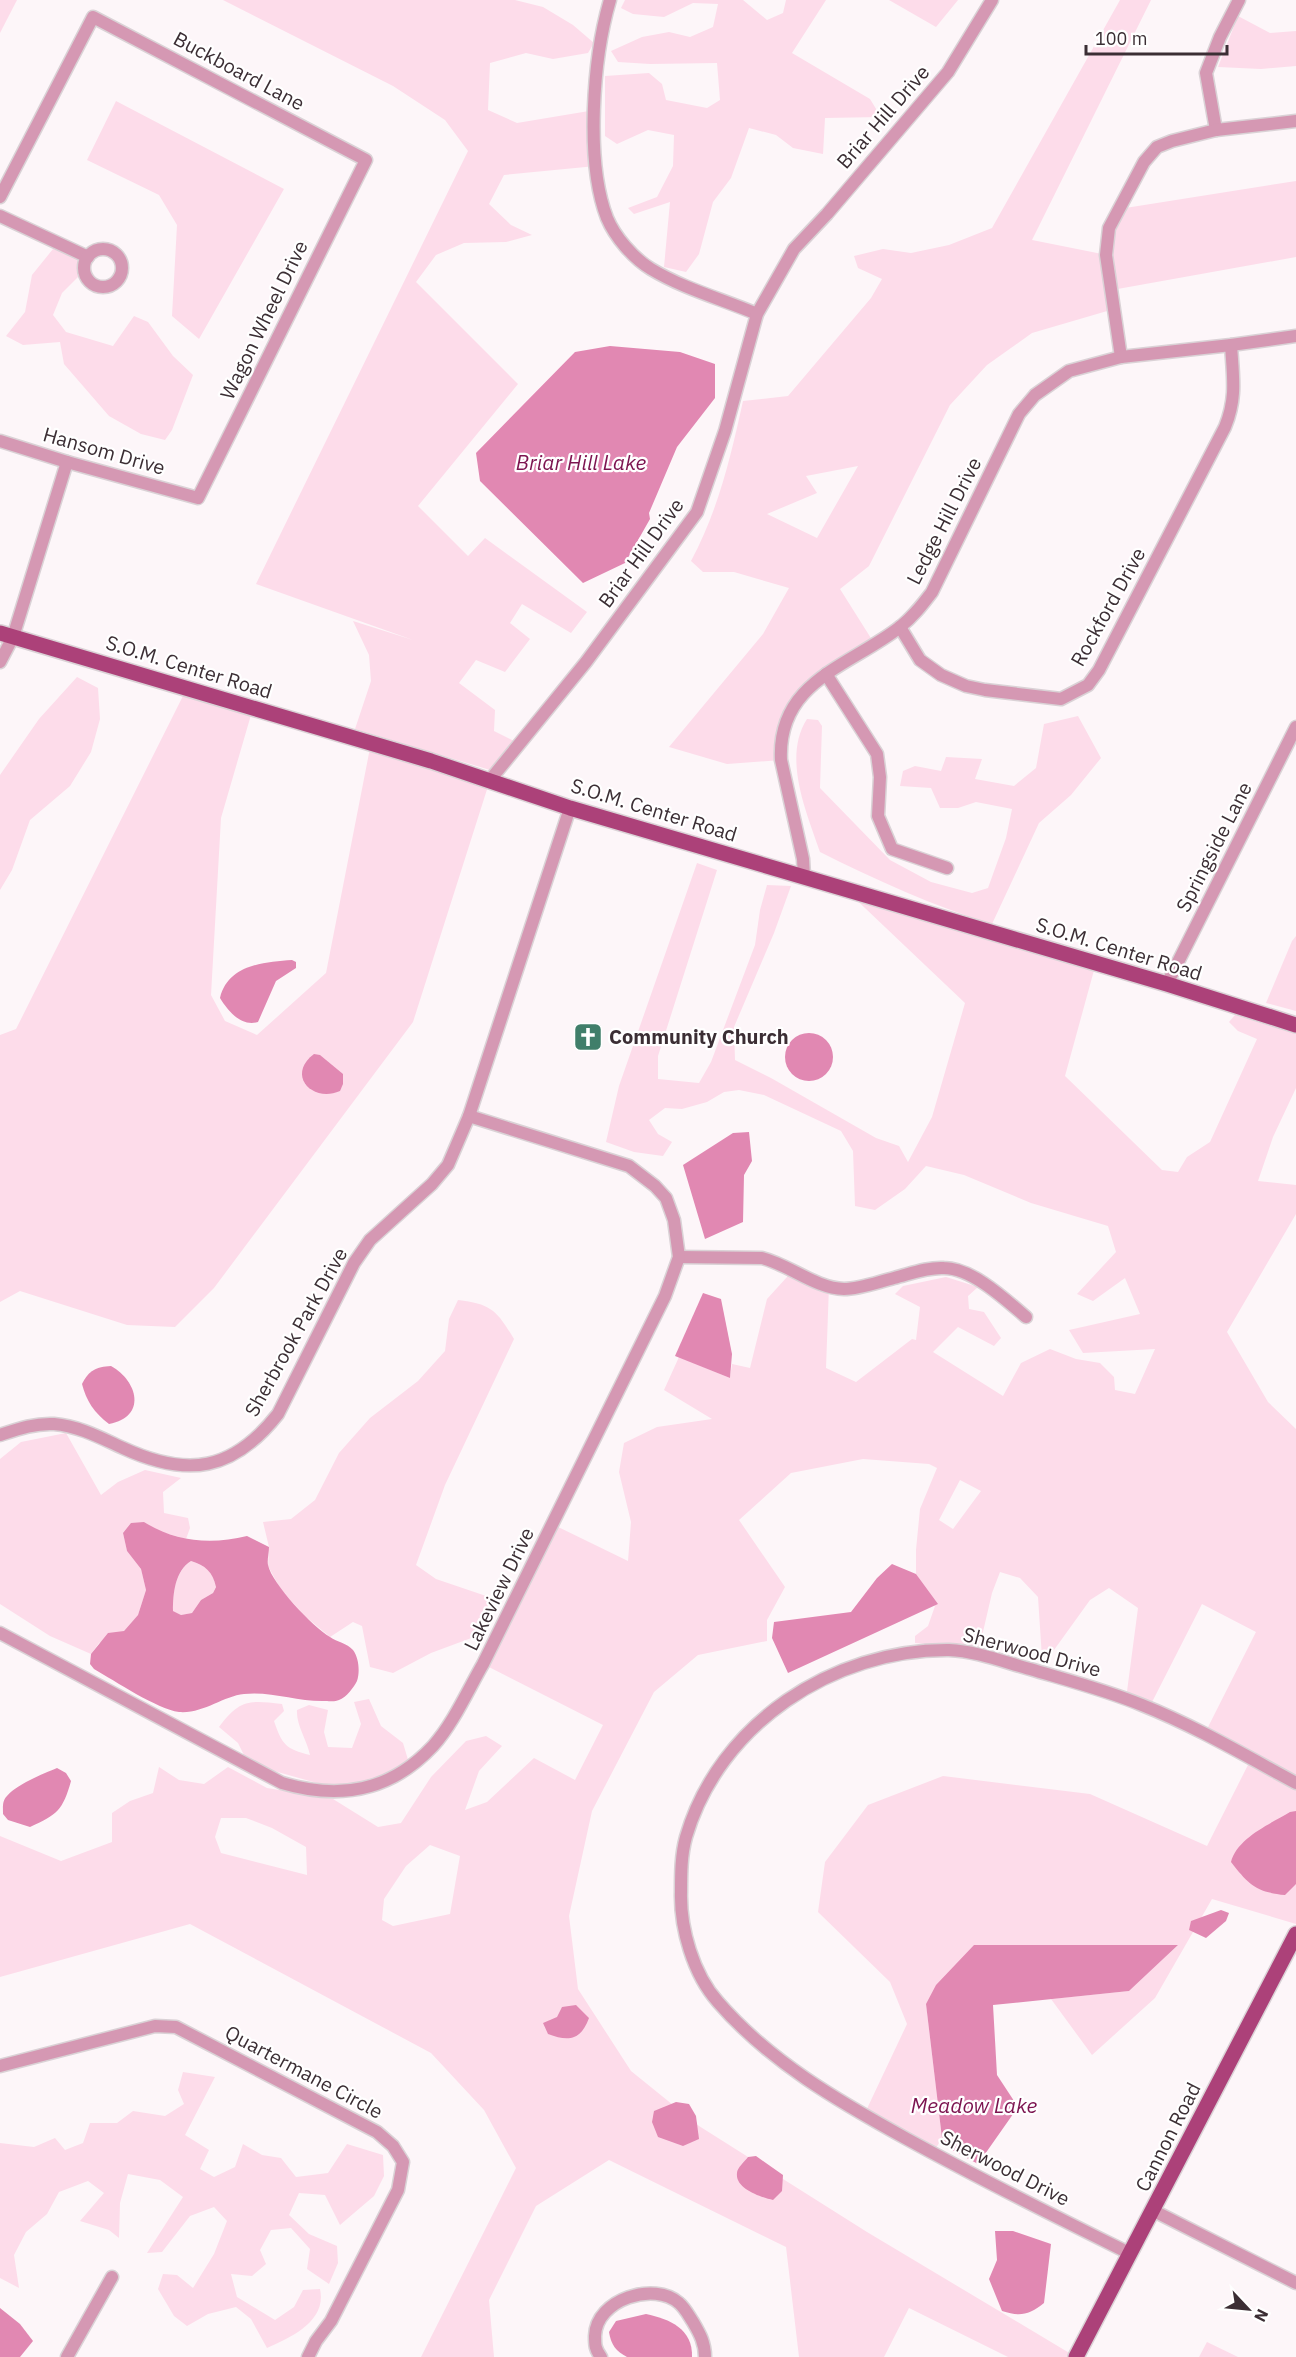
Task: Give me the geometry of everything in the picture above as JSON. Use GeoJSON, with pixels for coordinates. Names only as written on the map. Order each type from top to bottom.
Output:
{"type":"FeatureCollection","features":[{"type":"Feature","properties":{"kind":"main road","name":"S.O.M. Center Road"},"geometry":{"type":"LineString","coordinates":[[6,635],[490,780],[570,807],[1167,984],[1296,1025]]}},
{"type":"Feature","properties":{"kind":"main road","name":"Cannon Road"},"geometry":{"type":"LineString","coordinates":[[1076,2357],[1129,2253],[1154,2211],[1296,1934]]}},
{"type":"Feature","properties":{"kind":"street"},"geometry":{"type":"LineString","coordinates":[[610,0],[603,25],[595,91],[596,166],[600,196],[608,220],[624,245],[650,269],[694,290],[726,300],[757,314]]}},
{"type":"Feature","properties":{"kind":"street","name":"Briar Hill Drive"},"geometry":{"type":"LineString","coordinates":[[490,780],[586,662],[697,512],[725,431],[757,314],[794,249],[827,214],[948,72],[992,0]]}},
{"type":"Feature","properties":{"kind":"street"},"geometry":{"type":"LineString","coordinates":[[1216,130],[1206,73],[1220,37],[1239,0]]}},
{"type":"Feature","properties":{"kind":"street","name":"Buckboard Lane"},"geometry":{"type":"LineString","coordinates":[[0,197],[93,17],[366,160]]}},
{"type":"Feature","properties":{"kind":"street"},"geometry":{"type":"LineString","coordinates":[[1121,357],[1106,255],[1109,228],[1144,162],[1157,147],[1172,141],[1216,130],[1296,121]]}},
{"type":"Feature","properties":{"kind":"street","name":"Wagon Wheel Drive"},"geometry":{"type":"LineString","coordinates":[[198,498],[366,160]]}},
{"type":"Feature","properties":{"kind":"street"},"geometry":{"type":"LineString","coordinates":[[0,216],[88,257]]}},
{"type":"Feature","properties":{"kind":"street","name":"Ledge Hill Drive"},"geometry":{"type":"LineString","coordinates":[[804,877],[803,859],[784,778],[780,747],[790,712],[802,693],[826,674],[900,627],[918,611],[932,592],[1019,414],[1035,395],[1069,371],[1121,357],[1296,336]]}},
{"type":"Feature","properties":{"kind":"street","name":"Rockford Drive"},"geometry":{"type":"LineString","coordinates":[[900,627],[920,660],[941,675],[966,686],[1025,696],[1061,699],[1088,685],[1099,670],[1225,428],[1232,409],[1234,394],[1231,345]]}},
{"type":"Feature","properties":{"kind":"street","name":"Hansom Drive"},"geometry":{"type":"LineString","coordinates":[[0,441],[198,498]]}},
{"type":"Feature","properties":{"kind":"street"},"geometry":{"type":"LineString","coordinates":[[0,662],[6,635],[67,462]]}},
{"type":"Feature","properties":{"kind":"street"},"geometry":{"type":"LineString","coordinates":[[826,674],[877,753],[880,777],[879,816],[892,849],[947,868]]}},
{"type":"Feature","properties":{"kind":"street","name":"Springside Lane"},"geometry":{"type":"LineString","coordinates":[[1167,984],[1296,727]]}},
{"type":"Feature","properties":{"kind":"street","name":"Sherbrook Park Drive"},"geometry":{"type":"LineString","coordinates":[[0,1435],[27,1426],[53,1424],[80,1428],[159,1463],[186,1467],[213,1463],[239,1452],[263,1434],[278,1414],[354,1263],[370,1240],[432,1184],[448,1166],[469,1116],[570,807]]}},
{"type":"Feature","properties":{"kind":"street","name":"Lakeview Drive"},"geometry":{"type":"LineString","coordinates":[[0,1634],[282,1783],[305,1790],[334,1792],[364,1789],[391,1779],[434,1745],[483,1664],[665,1296],[679,1257],[674,1220],[666,1198],[649,1180],[629,1166],[469,1116]]}},
{"type":"Feature","properties":{"kind":"street"},"geometry":{"type":"LineString","coordinates":[[679,1257],[762,1257],[818,1282],[846,1289],[923,1270],[944,1268],[968,1274],[990,1288],[1026,1317]]}},
{"type":"Feature","properties":{"kind":"street","name":"Sherwood Drive"},"geometry":{"type":"LineString","coordinates":[[1129,2253],[959,2168],[844,2103],[770,2054],[715,2000],[698,1969],[686,1938],[680,1906],[685,1841],[693,1816],[722,1765],[745,1736],[770,1712],[805,1688],[847,1668],[883,1656],[921,1651],[953,1650],[994,1659],[1066,1679],[1143,1705],[1227,1746],[1296,1784]]}},
{"type":"Feature","properties":{"kind":"street","name":"Quartermane Circle"},"geometry":{"type":"LineString","coordinates":[[0,2066],[155,2026],[176,2027],[377,2132],[393,2146],[403,2162],[398,2190],[331,2321],[316,2341],[308,2357]]}},
{"type":"Feature","properties":{"kind":"street"},"geometry":{"type":"LineString","coordinates":[[1154,2211],[1296,2283]]}},
{"type":"Feature","properties":{"kind":"street"},"geometry":{"type":"LineString","coordinates":[[67,2357],[112,2277]]}},
{"type":"Feature","properties":{"kind":"street"},"geometry":{"type":"LineString","coordinates":[[601,2357],[595,2349],[595,2329],[602,2312],[616,2301],[664,2295],[679,2302],[699,2331],[705,2346],[705,2357]]}},
{"type":"Feature","properties":{"kind":"shaded area"},"geometry":{"type":"Polygon","coordinates":[[[0,0],[17,0],[0,33],[0,0]]]}},
{"type":"Feature","properties":{"kind":"shaded area"},"geometry":{"type":"Polygon","coordinates":[[[223,0],[515,0],[543,7],[573,25],[594,43],[588,53],[553,59],[526,53],[490,63],[488,110],[517,123],[595,110],[596,166],[504,175],[489,204],[511,225],[532,235],[506,242],[464,243],[436,255],[416,282],[518,384],[418,506],[468,556],[485,538],[587,612],[571,633],[522,604],[510,623],[530,639],[505,672],[476,660],[459,683],[495,710],[494,731],[516,742],[490,770],[355,729],[371,681],[369,655],[353,621],[413,640],[256,584],[468,151],[445,120],[393,86],[223,0]]]}},
{"type":"Feature","properties":{"kind":"shaded area"},"geometry":{"type":"Polygon","coordinates":[[[625,0],[743,0],[767,20],[783,13],[786,0],[826,0],[792,53],[870,99],[881,117],[825,118],[823,154],[793,148],[776,135],[749,128],[731,178],[713,202],[699,254],[686,272],[664,267],[670,202],[634,214],[628,208],[657,197],[673,166],[674,135],[648,130],[617,144],[605,136],[605,76],[649,73],[662,84],[666,100],[707,108],[720,100],[717,63],[618,62],[611,51],[642,37],[669,32],[690,37],[713,27],[718,4],[693,3],[664,17],[633,14],[621,8],[625,0]]]}},
{"type":"Feature","properties":{"kind":"shaded area"},"geometry":{"type":"Polygon","coordinates":[[[889,0],[958,0],[936,27],[889,0]]]}},
{"type":"Feature","properties":{"kind":"shaded area"},"geometry":{"type":"Polygon","coordinates":[[[1120,0],[1151,0],[1032,240],[1107,255],[1119,209],[1296,181],[1296,257],[1112,290],[1114,309],[1032,333],[987,365],[950,405],[869,566],[840,589],[874,643],[802,693],[781,760],[727,764],[669,747],[763,634],[789,588],[734,572],[703,572],[691,561],[716,503],[743,401],[788,396],[871,298],[882,279],[858,268],[854,256],[883,249],[911,253],[949,245],[992,228],[1120,0]],[[858,466],[806,476],[817,493],[767,514],[817,538],[858,466]]]}},
{"type":"Feature","properties":{"kind":"shaded area"},"geometry":{"type":"Polygon","coordinates":[[[1238,16],[1270,33],[1296,31],[1296,66],[1261,69],[1218,67],[1238,16]]]}},
{"type":"Feature","properties":{"kind":"shaded area"},"geometry":{"type":"Polygon","coordinates":[[[116,101],[284,189],[199,339],[172,316],[177,225],[159,195],[87,160],[116,101]]]}},
{"type":"Feature","properties":{"kind":"shaded area"},"geometry":{"type":"Polygon","coordinates":[[[53,249],[77,257],[80,275],[62,293],[53,315],[66,332],[113,346],[134,316],[148,322],[173,356],[193,375],[172,430],[165,440],[141,434],[109,416],[64,364],[60,342],[23,345],[6,336],[25,312],[32,275],[53,249]]]}},
{"type":"Feature","properties":{"kind":"shaded area"},"geometry":{"type":"Polygon","coordinates":[[[77,677],[98,688],[100,719],[91,752],[70,786],[30,820],[12,870],[0,890],[0,775],[39,719],[77,677]]]}},
{"type":"Feature","properties":{"kind":"shaded area"},"geometry":{"type":"Polygon","coordinates":[[[187,688],[253,708],[221,818],[211,995],[225,1021],[257,1035],[326,973],[371,743],[490,780],[413,1022],[214,1288],[175,1327],[127,1325],[20,1291],[0,1302],[0,1035],[16,1029],[187,688]]]}},
{"type":"Feature","properties":{"kind":"shaded area"},"geometry":{"type":"Polygon","coordinates":[[[1078,716],[1101,758],[1071,795],[1039,823],[992,924],[905,892],[820,852],[799,786],[797,768],[800,734],[807,719],[818,720],[822,726],[820,788],[890,860],[931,882],[972,893],[988,888],[1006,838],[1012,809],[976,802],[958,808],[940,808],[931,788],[900,786],[903,771],[915,766],[941,771],[946,757],[982,759],[975,779],[1014,786],[1036,768],[1044,724],[1078,716]]]}},
{"type":"Feature","properties":{"kind":"shaded area"},"geometry":{"type":"Polygon","coordinates":[[[697,863],[717,870],[658,1056],[658,1079],[699,1083],[711,1062],[755,945],[760,910],[767,885],[791,886],[774,933],[734,1027],[735,1060],[876,1138],[899,1146],[908,1162],[932,1117],[965,1003],[846,890],[1096,963],[1065,1076],[1162,1170],[1178,1172],[1187,1157],[1210,1142],[1257,1039],[1238,1031],[1229,1022],[1235,1015],[1296,1034],[1296,1088],[1273,1137],[1258,1181],[1296,1185],[1296,1214],[1227,1332],[1268,1402],[1296,1429],[1296,1924],[1212,1899],[1155,1998],[1092,2055],[1051,1999],[1129,1991],[1178,1945],[926,2004],[942,2138],[933,2153],[864,2115],[907,2024],[890,1982],[818,1912],[825,1862],[868,1805],[943,1776],[1090,1794],[1207,1846],[1251,1759],[1204,1735],[1256,1632],[1202,1604],[1149,1708],[1126,1699],[1138,1608],[1109,1588],[1090,1600],[1054,1650],[1042,1658],[1038,1597],[1020,1578],[1000,1572],[992,1593],[979,1649],[915,1643],[915,1636],[928,1626],[935,1606],[916,1574],[916,1550],[920,1509],[937,1468],[929,1464],[863,1459],[791,1473],[739,1520],[785,1587],[767,1620],[767,1641],[698,1655],[654,1692],[592,1811],[569,1916],[578,1989],[631,2071],[699,2126],[867,2232],[1076,2357],[1008,2357],[909,2308],[884,2357],[799,2357],[786,2247],[609,2160],[536,2206],[489,2300],[494,2357],[421,2357],[516,2168],[484,2110],[431,2053],[190,1924],[0,1977],[0,1836],[61,1861],[112,1842],[112,1813],[130,1801],[153,1793],[159,1767],[179,1780],[204,1784],[228,1767],[267,1788],[333,1799],[378,1827],[401,1823],[431,1777],[466,1741],[486,1736],[502,1746],[479,1771],[465,1810],[487,1802],[534,1758],[575,1780],[603,1725],[483,1664],[552,1524],[628,1561],[631,1522],[619,1472],[624,1443],[657,1427],[712,1419],[664,1390],[679,1357],[730,1378],[732,1364],[750,1368],[767,1299],[787,1277],[787,1268],[829,1286],[826,1368],[856,1382],[912,1339],[916,1340],[920,1307],[895,1294],[903,1286],[946,1277],[978,1287],[968,1296],[969,1309],[984,1312],[1001,1338],[994,1346],[958,1327],[933,1352],[1003,1396],[1021,1363],[1050,1349],[1076,1359],[1100,1363],[1114,1377],[1115,1390],[1135,1394],[1155,1349],[1083,1353],[1069,1330],[1140,1314],[1125,1278],[1093,1301],[1077,1294],[1116,1252],[1108,1226],[1031,1203],[964,1175],[926,1166],[905,1189],[875,1210],[855,1206],[853,1151],[841,1131],[764,1095],[739,1090],[724,1092],[707,1102],[682,1109],[665,1108],[649,1120],[658,1134],[672,1142],[663,1156],[634,1152],[606,1142],[619,1086],[697,863]],[[960,1480],[939,1520],[953,1529],[981,1491],[960,1480]],[[221,1818],[215,1837],[221,1853],[307,1875],[306,1847],[272,1828],[246,1818],[221,1818]],[[430,1845],[406,1866],[384,1899],[382,1920],[393,1926],[450,1914],[460,1856],[430,1845]]]}},
{"type":"Feature","properties":{"kind":"shaded area"},"geometry":{"type":"Polygon","coordinates":[[[1296,936],[1296,1011],[1266,1003],[1296,936]]]}},
{"type":"Feature","properties":{"kind":"shaded area"},"geometry":{"type":"Polygon","coordinates":[[[458,1300],[479,1304],[492,1310],[514,1339],[445,1485],[416,1565],[436,1579],[492,1598],[474,1637],[431,1653],[393,1673],[370,1667],[362,1626],[353,1622],[330,1637],[306,1617],[281,1590],[268,1566],[269,1547],[263,1522],[291,1519],[315,1500],[339,1453],[370,1418],[418,1381],[445,1351],[449,1319],[458,1300]]]}},
{"type":"Feature","properties":{"kind":"shaded area"},"geometry":{"type":"Polygon","coordinates":[[[66,1433],[101,1495],[118,1482],[145,1470],[181,1478],[163,1492],[164,1513],[188,1518],[190,1528],[186,1539],[158,1531],[144,1522],[123,1533],[127,1551],[141,1569],[146,1590],[138,1615],[124,1631],[99,1643],[91,1654],[50,1636],[0,1604],[0,1459],[21,1442],[66,1433]]]}},
{"type":"Feature","properties":{"kind":"shaded area"},"geometry":{"type":"Polygon","coordinates":[[[191,1561],[208,1570],[216,1586],[213,1593],[201,1600],[192,1613],[181,1615],[173,1611],[174,1590],[181,1571],[191,1561]]]}},
{"type":"Feature","properties":{"kind":"shaded area"},"geometry":{"type":"Polygon","coordinates":[[[369,1699],[381,1726],[403,1743],[409,1763],[375,1780],[331,1787],[267,1769],[245,1757],[238,1743],[219,1727],[233,1711],[246,1703],[282,1704],[284,1711],[274,1721],[280,1736],[290,1748],[310,1755],[298,1721],[297,1710],[309,1705],[328,1710],[324,1732],[328,1747],[352,1748],[361,1724],[354,1702],[369,1699]]]}},
{"type":"Feature","properties":{"kind":"shaded area"},"geometry":{"type":"Polygon","coordinates":[[[183,2072],[215,2077],[185,2135],[209,2150],[200,2169],[214,2177],[235,2167],[243,2144],[262,2155],[281,2158],[296,2177],[328,2173],[347,2144],[383,2155],[384,2176],[374,2196],[340,2225],[325,2195],[299,2193],[289,2215],[309,2234],[337,2246],[338,2263],[329,2284],[307,2269],[310,2249],[291,2228],[271,2230],[260,2250],[266,2264],[252,2276],[231,2274],[237,2297],[275,2320],[294,2307],[303,2290],[320,2289],[321,2300],[313,2319],[297,2333],[267,2348],[251,2319],[236,2307],[208,2314],[187,2326],[174,2316],[158,2289],[163,2274],[177,2275],[193,2288],[214,2254],[227,2221],[214,2207],[190,2216],[162,2252],[147,2253],[183,2197],[160,2180],[128,2174],[120,2203],[119,2238],[109,2230],[80,2221],[104,2193],[88,2181],[59,2192],[47,2214],[26,2232],[14,2255],[19,2288],[0,2278],[0,2143],[34,2147],[55,2138],[65,2150],[83,2143],[90,2123],[117,2123],[133,2111],[165,2116],[184,2104],[178,2090],[183,2072]]]}},
{"type":"Feature","properties":{"kind":"shaded area"},"geometry":{"type":"Polygon","coordinates":[[[1207,2342],[1238,2357],[1199,2357],[1207,2342]]]}},
{"type":"Feature","properties":{"kind":"water","name":"Briar Hill Lake"},"geometry":{"type":"Polygon","coordinates":[[[610,346],[680,352],[715,364],[715,398],[677,447],[649,513],[650,519],[625,563],[583,583],[480,481],[476,453],[575,352],[610,346]]]}},
{"type":"Feature","properties":{"kind":"water"},"geometry":{"type":"Polygon","coordinates":[[[292,960],[296,962],[296,968],[276,981],[258,1022],[246,1022],[236,1017],[220,998],[231,978],[248,967],[292,960]]]}},
{"type":"Feature","properties":{"kind":"water"},"geometry":{"type":"Polygon","coordinates":[[[804,1033],[814,1033],[829,1043],[833,1057],[829,1071],[823,1077],[814,1081],[804,1081],[789,1071],[785,1062],[785,1052],[795,1037],[804,1033]]]}},
{"type":"Feature","properties":{"kind":"water"},"geometry":{"type":"Polygon","coordinates":[[[314,1054],[320,1055],[343,1074],[340,1091],[330,1094],[320,1093],[306,1085],[302,1070],[314,1054]]]}},
{"type":"Feature","properties":{"kind":"water"},"geometry":{"type":"Polygon","coordinates":[[[749,1132],[752,1161],[744,1175],[743,1222],[705,1239],[683,1165],[733,1133],[749,1132]]]}},
{"type":"Feature","properties":{"kind":"water"},"geometry":{"type":"Polygon","coordinates":[[[703,1293],[721,1299],[732,1354],[730,1378],[675,1356],[703,1293]]]}},
{"type":"Feature","properties":{"kind":"water"},"geometry":{"type":"Polygon","coordinates":[[[111,1366],[127,1380],[134,1398],[129,1414],[109,1424],[91,1406],[82,1384],[87,1375],[94,1370],[111,1366]]]}},
{"type":"Feature","properties":{"kind":"water"},"geometry":{"type":"Polygon","coordinates":[[[144,1522],[169,1534],[194,1540],[234,1539],[247,1536],[269,1547],[268,1565],[285,1593],[323,1632],[348,1646],[355,1653],[358,1673],[357,1681],[352,1689],[342,1699],[336,1701],[305,1700],[254,1693],[236,1695],[205,1708],[179,1712],[159,1706],[94,1669],[90,1664],[91,1654],[108,1633],[124,1631],[138,1615],[146,1590],[141,1569],[127,1551],[123,1533],[131,1523],[144,1522]],[[191,1561],[178,1576],[173,1611],[181,1615],[192,1613],[201,1600],[213,1593],[216,1587],[210,1573],[191,1561]]]}},
{"type":"Feature","properties":{"kind":"water"},"geometry":{"type":"Polygon","coordinates":[[[892,1564],[916,1574],[938,1604],[788,1673],[772,1638],[774,1622],[851,1612],[877,1578],[892,1564]]]}},
{"type":"Feature","properties":{"kind":"water"},"geometry":{"type":"Polygon","coordinates":[[[57,1768],[66,1773],[71,1781],[65,1799],[58,1810],[47,1819],[30,1827],[8,1820],[3,1814],[7,1796],[24,1783],[57,1768]]]}},
{"type":"Feature","properties":{"kind":"water"},"geometry":{"type":"Polygon","coordinates":[[[1296,1811],[1296,1884],[1285,1895],[1267,1892],[1248,1882],[1231,1862],[1234,1853],[1255,1832],[1290,1812],[1296,1811]]]}},
{"type":"Feature","properties":{"kind":"water"},"geometry":{"type":"Polygon","coordinates":[[[1221,1910],[1229,1913],[1226,1921],[1206,1938],[1189,1930],[1191,1921],[1221,1910]]]}},
{"type":"Feature","properties":{"kind":"water","name":"Meadow Lake"},"geometry":{"type":"Polygon","coordinates":[[[974,1945],[1178,1945],[1129,1991],[993,2005],[997,2075],[1018,2107],[978,2164],[952,2150],[942,2138],[926,2004],[936,1985],[974,1945]]]}},
{"type":"Feature","properties":{"kind":"water"},"geometry":{"type":"Polygon","coordinates":[[[576,2005],[589,2018],[582,2031],[568,2038],[548,2034],[543,2023],[557,2017],[562,2007],[576,2005]]]}},
{"type":"Feature","properties":{"kind":"water"},"geometry":{"type":"Polygon","coordinates":[[[676,2102],[689,2104],[696,2116],[699,2139],[683,2146],[658,2137],[652,2122],[654,2111],[676,2102]]]}},
{"type":"Feature","properties":{"kind":"water"},"geometry":{"type":"Polygon","coordinates":[[[756,2156],[783,2175],[782,2191],[773,2200],[744,2188],[737,2179],[737,2171],[741,2165],[748,2157],[756,2156]]]}},
{"type":"Feature","properties":{"kind":"water"},"geometry":{"type":"Polygon","coordinates":[[[995,2231],[1013,2231],[1051,2244],[1044,2303],[1034,2310],[1019,2314],[1002,2311],[989,2279],[997,2260],[995,2231]]]}},
{"type":"Feature","properties":{"kind":"water"},"geometry":{"type":"Polygon","coordinates":[[[0,2308],[20,2324],[33,2341],[20,2357],[0,2357],[0,2308]]]}},
{"type":"Feature","properties":{"kind":"water"},"geometry":{"type":"Polygon","coordinates":[[[646,2314],[671,2322],[684,2332],[689,2339],[692,2357],[627,2357],[617,2350],[611,2341],[609,2332],[616,2321],[646,2314]]]}},
{"type":"Feature","properties":{"kind":"place","name":"Community Church"},"geometry":{"type":"Point","coordinates":[588,1037]}}]}
